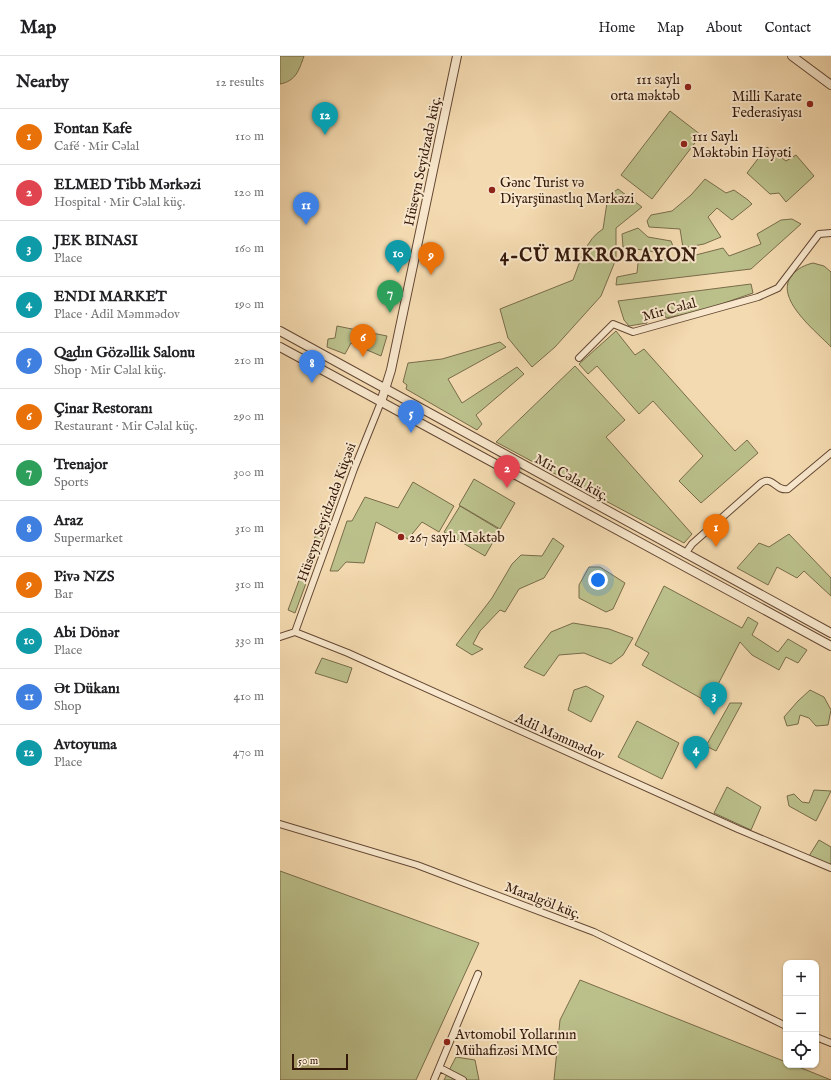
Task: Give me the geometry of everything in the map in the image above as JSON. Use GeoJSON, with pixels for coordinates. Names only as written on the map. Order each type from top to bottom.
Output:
{"type":"FeatureCollection","features":[{"type":"Feature","properties":{"kind":"street","name":"Hüseyn Seyidzadə küç."},"geometry":{"type":"LineString","coordinates":[[381,402],[386,389],[458,56]]}},
{"type":"Feature","properties":{"kind":"street"},"geometry":{"type":"LineString","coordinates":[[792,56],[831,85]]}},
{"type":"Feature","properties":{"kind":"street","name":"Mir Cəlal"},"geometry":{"type":"LineString","coordinates":[[579,358],[613,324],[633,332],[752,299],[778,288],[819,234],[831,233]]}},
{"type":"Feature","properties":{"kind":"street","name":"Mir Cəlal küç."},"geometry":{"type":"LineString","coordinates":[[280,331],[831,633]]}},
{"type":"Feature","properties":{"kind":"street","name":"Mir Cəlal küç."},"geometry":{"type":"LineString","coordinates":[[280,347],[831,646]]}},
{"type":"Feature","properties":{"kind":"street","name":"Hüseyn Seyidzadə Küçəsi"},"geometry":{"type":"LineString","coordinates":[[296,632],[354,469],[381,402]]}},
{"type":"Feature","properties":{"kind":"street"},"geometry":{"type":"LineString","coordinates":[[685,554],[692,544],[761,483],[767,480],[772,481],[780,489],[788,489],[831,452]]}},
{"type":"Feature","properties":{"kind":"street"},"geometry":{"type":"LineString","coordinates":[[280,637],[296,632]]}},
{"type":"Feature","properties":{"kind":"street","name":"Adil Məmmədov"},"geometry":{"type":"LineString","coordinates":[[296,632],[348,653],[738,829],[831,868]]}},
{"type":"Feature","properties":{"kind":"street","name":"Maralgöl küç."},"geometry":{"type":"LineString","coordinates":[[280,824],[417,865],[594,932],[783,1025]]}},
{"type":"Feature","properties":{"kind":"street"},"geometry":{"type":"LineString","coordinates":[[434,1080],[478,974]]}},
{"type":"Feature","properties":{"kind":"street"},"geometry":{"type":"LineString","coordinates":[[819,1038],[831,1043]]}},
{"type":"Feature","properties":{"kind":"street"},"geometry":{"type":"LineString","coordinates":[[440,1068],[463,1080]]}},
{"type":"Feature","properties":{"kind":"green space"},"geometry":{"type":"Polygon","coordinates":[[[280,56],[304,56],[293,78],[280,84],[280,56]]]}},
{"type":"Feature","properties":{"kind":"green space"},"geometry":{"type":"Polygon","coordinates":[[[670,111],[701,135],[652,199],[621,175],[670,111]]]}},
{"type":"Feature","properties":{"kind":"green space"},"geometry":{"type":"Polygon","coordinates":[[[767,147],[786,161],[796,155],[814,176],[786,202],[779,193],[770,194],[747,173],[767,147]]]}},
{"type":"Feature","properties":{"kind":"green space"},"geometry":{"type":"Polygon","coordinates":[[[705,179],[726,193],[734,190],[752,204],[732,220],[717,208],[708,217],[721,237],[704,244],[683,248],[680,229],[649,227],[647,221],[651,215],[672,211],[691,195],[705,179]]]}},
{"type":"Feature","properties":{"kind":"green space"},"geometry":{"type":"Polygon","coordinates":[[[618,189],[642,207],[616,228],[616,259],[601,296],[555,347],[532,367],[508,338],[500,309],[573,280],[588,245],[597,233],[603,229],[608,196],[618,189]]]}},
{"type":"Feature","properties":{"kind":"green space"},"geometry":{"type":"Polygon","coordinates":[[[792,219],[801,224],[751,269],[616,285],[617,277],[637,273],[638,263],[688,257],[723,248],[729,256],[761,244],[757,234],[781,220],[792,219]]]}},
{"type":"Feature","properties":{"kind":"green space"},"geometry":{"type":"Polygon","coordinates":[[[638,228],[648,237],[671,241],[674,249],[655,252],[623,247],[622,234],[638,228]]]}},
{"type":"Feature","properties":{"kind":"green space"},"geometry":{"type":"Polygon","coordinates":[[[813,263],[824,266],[831,272],[831,347],[799,314],[792,304],[788,294],[788,284],[792,275],[802,267],[813,263]]]}},
{"type":"Feature","properties":{"kind":"green space"},"geometry":{"type":"Polygon","coordinates":[[[751,284],[753,293],[701,311],[666,318],[664,309],[647,313],[647,323],[629,326],[624,320],[618,301],[751,284]]]}},
{"type":"Feature","properties":{"kind":"green space"},"geometry":{"type":"Polygon","coordinates":[[[337,326],[387,336],[381,356],[351,343],[345,354],[327,347],[328,339],[335,338],[337,326]]]}},
{"type":"Feature","properties":{"kind":"green space"},"geometry":{"type":"Polygon","coordinates":[[[616,331],[635,355],[644,349],[735,451],[747,440],[758,453],[701,503],[679,481],[703,456],[653,401],[639,414],[597,366],[588,374],[579,364],[616,331]]]}},
{"type":"Feature","properties":{"kind":"green space"},"geometry":{"type":"Polygon","coordinates":[[[500,342],[506,347],[448,379],[462,403],[517,367],[524,374],[476,415],[482,424],[477,430],[406,389],[407,385],[403,382],[408,363],[442,359],[500,342]]]}},
{"type":"Feature","properties":{"kind":"green space"},"geometry":{"type":"Polygon","coordinates":[[[575,366],[625,420],[606,437],[692,534],[684,543],[496,442],[575,366]]]}},
{"type":"Feature","properties":{"kind":"green space"},"geometry":{"type":"Polygon","coordinates":[[[474,479],[515,503],[500,529],[459,505],[474,479]]]}},
{"type":"Feature","properties":{"kind":"green space"},"geometry":{"type":"Polygon","coordinates":[[[413,482],[454,506],[439,532],[422,522],[408,539],[376,522],[364,563],[346,562],[338,571],[330,571],[347,521],[352,521],[365,497],[398,508],[413,482]]]}},
{"type":"Feature","properties":{"kind":"green space"},"geometry":{"type":"Polygon","coordinates":[[[460,506],[500,530],[485,556],[444,532],[460,506]]]}},
{"type":"Feature","properties":{"kind":"green space"},"geometry":{"type":"Polygon","coordinates":[[[325,510],[332,513],[295,613],[288,610],[325,510]]]}},
{"type":"Feature","properties":{"kind":"green space"},"geometry":{"type":"Polygon","coordinates":[[[789,534],[831,578],[831,596],[804,571],[797,578],[777,567],[768,585],[737,568],[759,543],[769,547],[789,534]]]}},
{"type":"Feature","properties":{"kind":"green space"},"geometry":{"type":"Polygon","coordinates":[[[553,538],[564,546],[544,578],[519,589],[505,612],[500,610],[480,631],[473,644],[483,649],[472,655],[456,645],[492,598],[512,564],[521,555],[542,556],[553,538]]]}},
{"type":"Feature","properties":{"kind":"green space"},"geometry":{"type":"Polygon","coordinates":[[[589,567],[600,567],[625,583],[613,609],[606,612],[579,598],[579,585],[589,567]]]}},
{"type":"Feature","properties":{"kind":"green space"},"geometry":{"type":"Polygon","coordinates":[[[664,586],[742,628],[748,617],[758,623],[752,635],[778,652],[788,639],[807,650],[798,663],[786,657],[779,670],[752,655],[740,642],[713,694],[704,700],[642,665],[649,653],[635,645],[664,586]]]}},
{"type":"Feature","properties":{"kind":"green space"},"geometry":{"type":"Polygon","coordinates":[[[573,623],[609,629],[633,638],[623,655],[611,664],[584,653],[559,655],[544,676],[524,667],[551,632],[573,623]]]}},
{"type":"Feature","properties":{"kind":"green space"},"geometry":{"type":"Polygon","coordinates":[[[322,658],[352,668],[347,683],[315,673],[322,658]]]}},
{"type":"Feature","properties":{"kind":"green space"},"geometry":{"type":"Polygon","coordinates":[[[586,686],[604,696],[591,722],[568,710],[574,690],[586,686]]]}},
{"type":"Feature","properties":{"kind":"green space"},"geometry":{"type":"Polygon","coordinates":[[[810,690],[824,697],[831,710],[828,725],[816,726],[809,718],[800,715],[798,724],[787,726],[784,717],[810,690]]]}},
{"type":"Feature","properties":{"kind":"green space"},"geometry":{"type":"Polygon","coordinates":[[[730,703],[742,703],[716,751],[706,746],[730,703]]]}},
{"type":"Feature","properties":{"kind":"green space"},"geometry":{"type":"Polygon","coordinates":[[[637,721],[679,743],[662,779],[618,757],[637,721]]]}},
{"type":"Feature","properties":{"kind":"green space"},"geometry":{"type":"Polygon","coordinates":[[[727,787],[761,807],[751,830],[714,813],[727,787]]]}},
{"type":"Feature","properties":{"kind":"green space"},"geometry":{"type":"Polygon","coordinates":[[[814,790],[831,791],[816,821],[789,806],[787,796],[794,794],[802,802],[809,803],[814,790]]]}},
{"type":"Feature","properties":{"kind":"green space"},"geometry":{"type":"Polygon","coordinates":[[[819,840],[831,847],[831,865],[809,856],[819,840]]]}},
{"type":"Feature","properties":{"kind":"green space"},"geometry":{"type":"Polygon","coordinates":[[[280,871],[479,943],[416,1080],[280,1080],[280,871]]]}},
{"type":"Feature","properties":{"kind":"green space"},"geometry":{"type":"Polygon","coordinates":[[[580,980],[783,1061],[783,1068],[801,1068],[831,1080],[554,1080],[560,1020],[580,980]]]}},
{"type":"Feature","properties":{"kind":"green space"},"geometry":{"type":"Polygon","coordinates":[[[456,1057],[475,1060],[479,1080],[444,1080],[456,1057]]]}},
{"type":"Feature","properties":{"kind":"place","name":"111 saylı orta məktəb"},"geometry":{"type":"Point","coordinates":[688,87]}},
{"type":"Feature","properties":{"kind":"place","name":"Milli Karate Federasiyası"},"geometry":{"type":"Point","coordinates":[810,104]}},
{"type":"Feature","properties":{"kind":"place","name":"Avtoyuma"},"geometry":{"type":"Point","coordinates":[325,135]}},
{"type":"Feature","properties":{"kind":"place","name":"111 Saylı Məktəbin Həyəti"},"geometry":{"type":"Point","coordinates":[684,144]}},
{"type":"Feature","properties":{"kind":"place","name":"Gənc Turist və Diyarşünastlıq Mərkəzi"},"geometry":{"type":"Point","coordinates":[492,190]}},
{"type":"Feature","properties":{"kind":"place","name":"Ət Dükanı"},"geometry":{"type":"Point","coordinates":[306,225]}},
{"type":"Feature","properties":{"kind":"place","name":"Abi Dönər"},"geometry":{"type":"Point","coordinates":[398,273]}},
{"type":"Feature","properties":{"kind":"place","name":"Pivə NZS"},"geometry":{"type":"Point","coordinates":[431,275]}},
{"type":"Feature","properties":{"kind":"place","name":"Trenajor"},"geometry":{"type":"Point","coordinates":[390,313]}},
{"type":"Feature","properties":{"kind":"place","name":"Çinar Restoranı"},"geometry":{"type":"Point","coordinates":[363,357]}},
{"type":"Feature","properties":{"kind":"place","name":"Araz"},"geometry":{"type":"Point","coordinates":[312,383]}},
{"type":"Feature","properties":{"kind":"place","name":"Qadın Gözəllik Salonu"},"geometry":{"type":"Point","coordinates":[411,433]}},
{"type":"Feature","properties":{"kind":"place","name":"ELMED Tibb Mərkəzi"},"geometry":{"type":"Point","coordinates":[507,488]}},
{"type":"Feature","properties":{"kind":"place","name":"267 saylı Məktəb"},"geometry":{"type":"Point","coordinates":[401,537]}},
{"type":"Feature","properties":{"kind":"place","name":"Fontan Kafe"},"geometry":{"type":"Point","coordinates":[716,547]}},
{"type":"Feature","properties":{"kind":"place","name":"JEK BINASI"},"geometry":{"type":"Point","coordinates":[714,715]}},
{"type":"Feature","properties":{"kind":"place","name":"ENDI MARKET"},"geometry":{"type":"Point","coordinates":[696,769]}},
{"type":"Feature","properties":{"kind":"place","name":"Avtomobil Yollarının Mühafizəsi MMC"},"geometry":{"type":"Point","coordinates":[447,1042]}},
{"type":"Feature","properties":{"kind":"district","name":"4-CÜ MIKRORAYON"},"geometry":{"type":"Point","coordinates":[599,255]}}]}
